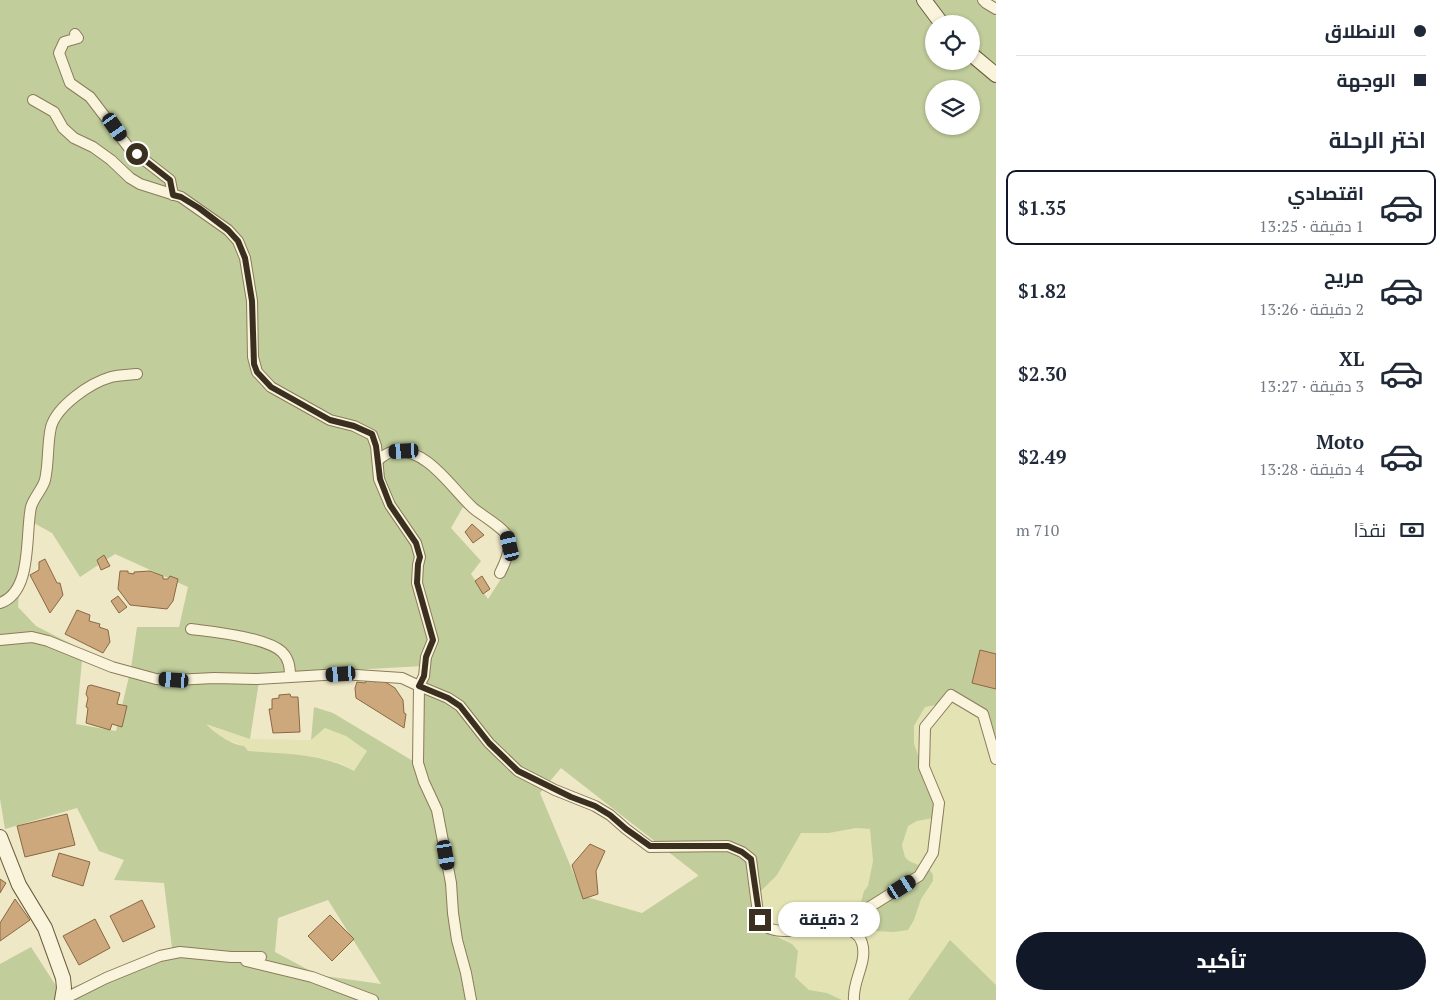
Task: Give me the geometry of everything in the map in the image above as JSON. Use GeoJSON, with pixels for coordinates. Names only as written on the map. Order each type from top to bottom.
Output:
{"type":"FeatureCollection","features":[{"type":"Feature","properties":{"kind":"street"},"geometry":{"type":"LineString","coordinates":[[924,0],[935,15]]}},
{"type":"Feature","properties":{"kind":"street"},"geometry":{"type":"LineString","coordinates":[[983,0],[996,9]]}},
{"type":"Feature","properties":{"kind":"street"},"geometry":{"type":"LineString","coordinates":[[75,34],[78,38],[64,42],[59,53],[70,83],[90,97],[129,148],[170,180],[173,195]]}},
{"type":"Feature","properties":{"kind":"street"},"geometry":{"type":"LineString","coordinates":[[980,62],[996,75]]}},
{"type":"Feature","properties":{"kind":"street"},"geometry":{"type":"LineString","coordinates":[[33,100],[54,112],[63,128],[74,138],[93,147],[111,160],[130,178],[140,184],[181,197],[228,230],[238,241],[245,258],[252,301],[254,357],[257,372],[271,387],[330,420],[354,426],[372,434],[380,479],[390,505],[416,543],[420,557],[417,583],[433,640],[426,657],[424,676],[419,686],[418,764],[437,810],[451,883],[457,940],[471,1000]]}},
{"type":"Feature","properties":{"kind":"street"},"geometry":{"type":"LineString","coordinates":[[0,603],[13,596],[24,574],[33,500],[44,481],[51,427],[56,417],[62,408],[95,383],[111,377],[137,374]]}},
{"type":"Feature","properties":{"kind":"street"},"geometry":{"type":"LineString","coordinates":[[378,460],[389,452],[404,451],[418,457],[444,476],[472,507],[507,535],[510,546],[500,573]]}},
{"type":"Feature","properties":{"kind":"street"},"geometry":{"type":"LineString","coordinates":[[191,628],[250,638],[277,648],[288,660],[290,677]]}},
{"type":"Feature","properties":{"kind":"street"},"geometry":{"type":"LineString","coordinates":[[0,640],[32,637],[48,641],[112,668],[156,679],[257,679],[341,674],[402,678],[448,698],[460,706],[489,743],[518,771],[571,797],[595,806],[610,815],[650,846],[728,846],[742,852],[751,859],[758,913],[760,920],[765,926],[778,930],[836,928],[853,931],[862,940],[864,950],[854,1000]]}},
{"type":"Feature","properties":{"kind":"street"},"geometry":{"type":"LineString","coordinates":[[836,928],[919,876],[933,853],[939,803],[924,767],[925,727],[950,695],[983,714],[996,759]]}},
{"type":"Feature","properties":{"kind":"street"},"geometry":{"type":"LineString","coordinates":[[0,836],[20,885],[45,928],[62,978],[64,988],[62,1000]]}},
{"type":"Feature","properties":{"kind":"street"},"geometry":{"type":"LineString","coordinates":[[62,1000],[106,978],[160,956],[180,952],[231,957],[261,957]]}},
{"type":"Feature","properties":{"kind":"street"},"geometry":{"type":"LineString","coordinates":[[231,957],[312,977],[373,1000]]}},
{"type":"Feature","properties":{"kind":"green space"},"geometry":{"type":"Polygon","coordinates":[[[0,0],[983,0],[996,16],[996,747],[984,723],[965,700],[925,707],[914,726],[914,744],[934,800],[933,818],[917,821],[908,826],[902,845],[905,857],[909,861],[930,870],[933,875],[933,881],[921,899],[914,920],[908,930],[893,932],[852,930],[849,925],[857,916],[864,891],[868,886],[873,861],[870,829],[856,828],[829,833],[801,833],[777,875],[760,892],[757,919],[767,932],[792,944],[798,951],[795,977],[809,990],[827,993],[842,1000],[0,1000],[0,964],[31,947],[60,992],[172,948],[164,883],[114,880],[124,860],[99,851],[77,808],[5,829],[0,799],[0,0]],[[463,507],[451,528],[481,561],[471,574],[488,599],[515,557],[514,547],[463,507]],[[32,522],[20,578],[18,607],[36,626],[83,650],[76,724],[116,731],[131,668],[137,627],[179,627],[188,587],[115,554],[80,577],[52,533],[32,522]],[[423,666],[260,675],[250,739],[206,724],[224,738],[244,746],[248,751],[316,758],[342,765],[354,771],[367,751],[346,736],[325,728],[311,740],[314,707],[333,713],[413,761],[423,666]],[[561,768],[540,793],[583,896],[642,913],[698,876],[561,768]],[[328,900],[278,918],[275,952],[318,975],[381,984],[328,900]]]}},
{"type":"Feature","properties":{"kind":"green space"},"geometry":{"type":"Polygon","coordinates":[[[966,700],[984,723],[996,747],[996,985],[950,941],[908,1000],[842,1000],[827,993],[809,990],[795,977],[798,951],[792,944],[767,932],[763,927],[760,892],[777,875],[801,833],[829,833],[856,828],[870,829],[873,861],[868,887],[864,891],[852,930],[893,932],[914,920],[921,899],[933,881],[930,870],[909,861],[905,857],[902,845],[908,826],[917,821],[933,818],[914,744],[914,726],[925,707],[966,700]]]}},
{"type":"Feature","properties":{"kind":"green space"},"geometry":{"type":"Polygon","coordinates":[[[204,722],[250,739],[311,740],[325,728],[346,736],[367,751],[354,771],[340,763],[316,757],[248,751],[244,746],[221,737],[204,722]]]}},
{"type":"Feature","properties":{"kind":"green space"},"geometry":{"type":"Polygon","coordinates":[[[950,940],[996,985],[996,1000],[908,1000],[950,940]]]}},
{"type":"Feature","properties":{"kind":"building"},"geometry":{"type":"Polygon","coordinates":[[[472,524],[484,535],[473,543],[465,532],[472,524]]]}},
{"type":"Feature","properties":{"kind":"building"},"geometry":{"type":"Polygon","coordinates":[[[104,555],[110,566],[101,570],[97,560],[104,555]]]}},
{"type":"Feature","properties":{"kind":"building"},"geometry":{"type":"Polygon","coordinates":[[[45,559],[57,583],[60,583],[63,595],[50,613],[30,575],[39,570],[39,562],[45,559]]]}},
{"type":"Feature","properties":{"kind":"building"},"geometry":{"type":"Polygon","coordinates":[[[120,571],[128,571],[128,573],[134,574],[134,572],[150,571],[163,576],[163,579],[168,579],[170,576],[178,579],[173,601],[167,609],[130,605],[118,589],[120,571]]]}},
{"type":"Feature","properties":{"kind":"building"},"geometry":{"type":"Polygon","coordinates":[[[482,576],[490,589],[483,594],[475,581],[482,576]]]}},
{"type":"Feature","properties":{"kind":"building"},"geometry":{"type":"Polygon","coordinates":[[[118,596],[127,607],[119,613],[111,601],[118,596]]]}},
{"type":"Feature","properties":{"kind":"building"},"geometry":{"type":"Polygon","coordinates":[[[77,610],[90,615],[89,621],[100,624],[99,627],[108,630],[110,642],[103,653],[65,634],[77,610]]]}},
{"type":"Feature","properties":{"kind":"building"},"geometry":{"type":"Polygon","coordinates":[[[980,650],[996,654],[996,689],[972,683],[980,650]]]}},
{"type":"Feature","properties":{"kind":"building"},"geometry":{"type":"Polygon","coordinates":[[[367,679],[376,682],[377,680],[382,680],[395,688],[403,700],[404,713],[406,714],[404,728],[356,698],[355,688],[357,682],[365,683],[367,679]]]}},
{"type":"Feature","properties":{"kind":"building"},"geometry":{"type":"Polygon","coordinates":[[[91,685],[120,693],[117,704],[127,706],[122,727],[112,724],[110,730],[86,723],[88,698],[86,694],[88,686],[91,685]]]}},
{"type":"Feature","properties":{"kind":"building"},"geometry":{"type":"Polygon","coordinates":[[[290,694],[291,697],[298,697],[300,732],[273,733],[269,709],[272,709],[272,699],[279,698],[279,695],[290,694]]]}},
{"type":"Feature","properties":{"kind":"building"},"geometry":{"type":"Polygon","coordinates":[[[67,814],[75,845],[25,857],[17,826],[67,814]]]}},
{"type":"Feature","properties":{"kind":"building"},"geometry":{"type":"Polygon","coordinates":[[[590,844],[605,851],[596,871],[598,894],[583,899],[572,865],[590,844]]]}},
{"type":"Feature","properties":{"kind":"building"},"geometry":{"type":"Polygon","coordinates":[[[59,853],[90,862],[83,886],[52,876],[59,853]]]}},
{"type":"Feature","properties":{"kind":"building"},"geometry":{"type":"Polygon","coordinates":[[[0,879],[6,883],[0,893],[0,879]]]}},
{"type":"Feature","properties":{"kind":"building"},"geometry":{"type":"Polygon","coordinates":[[[15,899],[30,920],[0,941],[0,923],[15,899]]]}},
{"type":"Feature","properties":{"kind":"building"},"geometry":{"type":"Polygon","coordinates":[[[142,900],[155,927],[123,942],[110,916],[142,900]]]}},
{"type":"Feature","properties":{"kind":"building"},"geometry":{"type":"Polygon","coordinates":[[[330,915],[354,939],[332,961],[308,936],[330,915]]]}},
{"type":"Feature","properties":{"kind":"building"},"geometry":{"type":"Polygon","coordinates":[[[95,919],[110,948],[79,965],[63,936],[95,919]]]}},
{"type":"Feature","properties":{"kind":"route"},"geometry":{"type":"LineString","coordinates":[[137,154],[170,180],[173,195],[181,197],[199,208],[228,230],[238,241],[245,258],[251,291],[254,364],[262,378],[271,387],[330,420],[354,426],[372,434],[376,446],[380,479],[390,505],[416,543],[420,557],[417,570],[418,591],[433,640],[426,657],[424,676],[419,686],[448,698],[460,706],[489,743],[518,771],[571,797],[595,806],[610,815],[650,846],[728,846],[742,852],[751,859],[760,920]]}}]}
